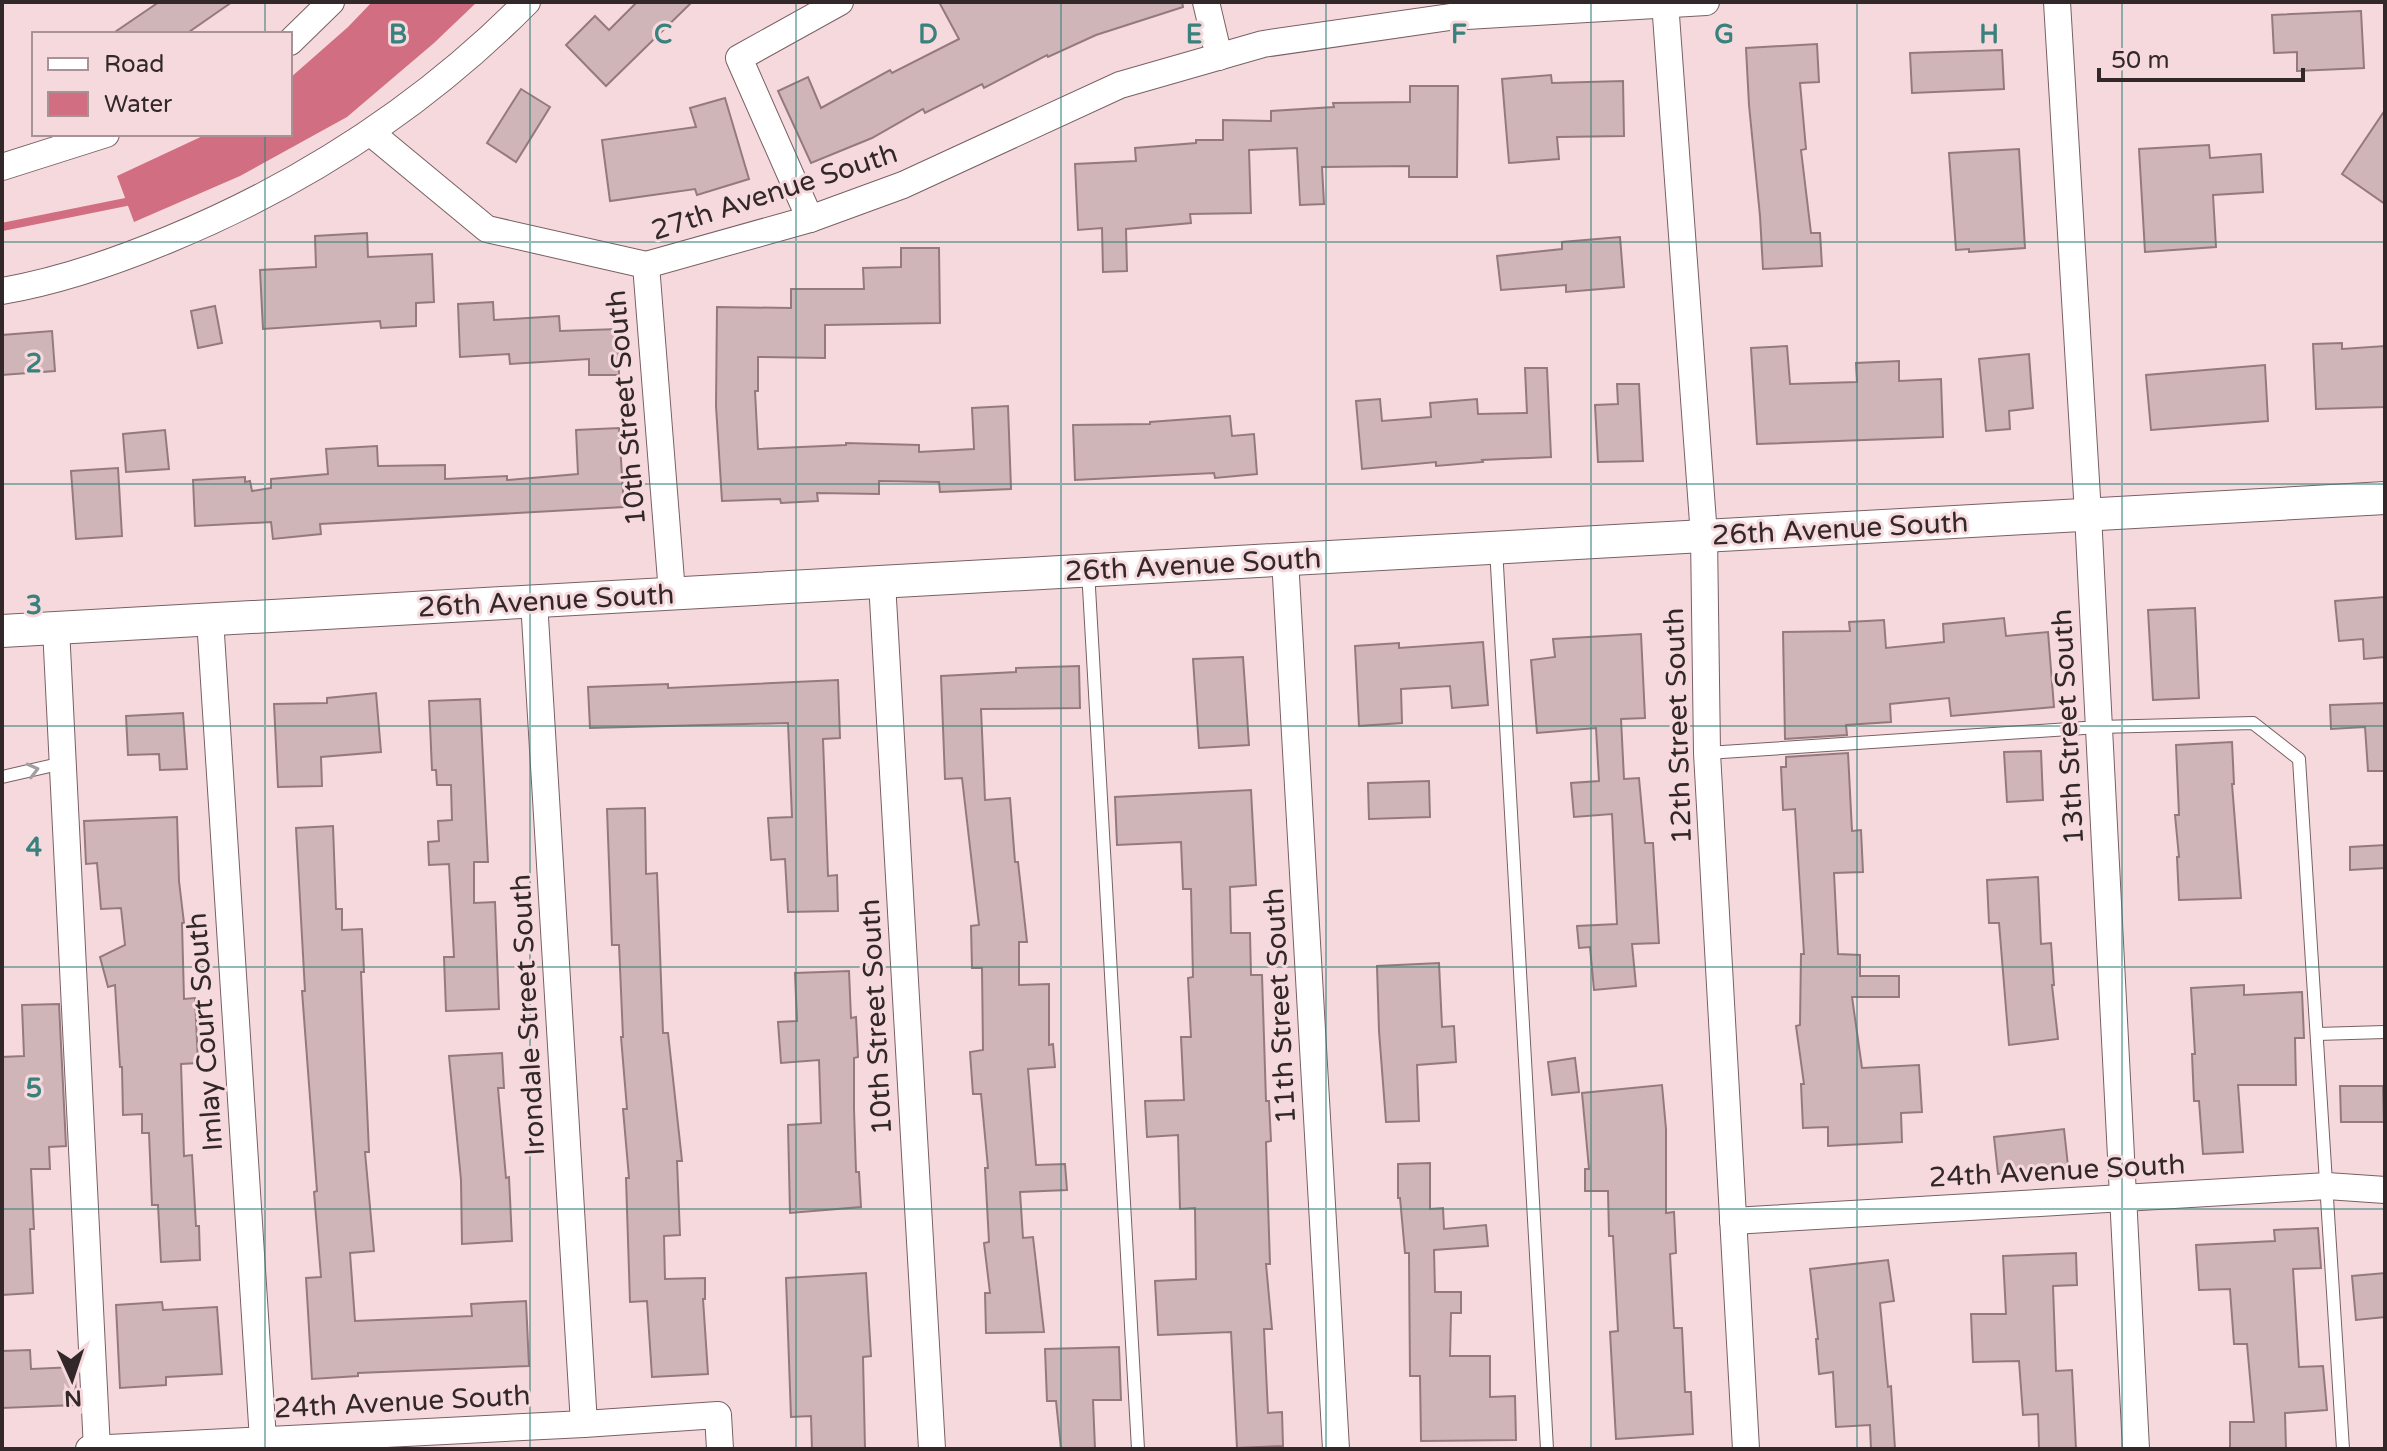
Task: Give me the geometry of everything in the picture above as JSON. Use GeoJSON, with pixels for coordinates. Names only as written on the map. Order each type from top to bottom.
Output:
{"type":"FeatureCollection","features":[{"type":"Feature","properties":{"kind":"street"},"geometry":{"type":"LineString","coordinates":[[292,40],[331,2]]}},
{"type":"Feature","properties":{"kind":"street"},"geometry":{"type":"LineString","coordinates":[[2,291],[115,262],[282,187],[371,133],[489,41],[527,2]]}},
{"type":"Feature","properties":{"kind":"street"},"geometry":{"type":"LineString","coordinates":[[810,219],[739,58],[840,2]]}},
{"type":"Feature","properties":{"kind":"street"},"geometry":{"type":"LineString","coordinates":[[1206,2],[1219,57]]}},
{"type":"Feature","properties":{"kind":"street","name":"27th Avenue South"},"geometry":{"type":"LineString","coordinates":[[371,133],[487,229],[646,265],[810,219],[903,185],[1120,85],[1263,44],[1450,17],[1706,2]]}},
{"type":"Feature","properties":{"kind":"street","name":"13th Street South"},"geometry":{"type":"LineString","coordinates":[[2057,2],[2088,514],[2136,1449]]}},
{"type":"Feature","properties":{"kind":"street","name":"12th Street South"},"geometry":{"type":"LineString","coordinates":[[1665,3],[1704,536],[1707,753],[1746,1449]]}},
{"type":"Feature","properties":{"kind":"street"},"geometry":{"type":"LineString","coordinates":[[2,167],[100,136]]}},
{"type":"Feature","properties":{"kind":"street","name":"10th Street South"},"geometry":{"type":"LineString","coordinates":[[646,265],[672,593]]}},
{"type":"Feature","properties":{"kind":"street","name":"26th Avenue South"},"geometry":{"type":"LineString","coordinates":[[2,631],[2385,498]]}},
{"type":"Feature","properties":{"kind":"street","name":"11th Street South"},"geometry":{"type":"LineString","coordinates":[[1285,559],[1336,1449]]}},
{"type":"Feature","properties":{"kind":"street","name":"10th Street South"},"geometry":{"type":"LineString","coordinates":[[882,582],[932,1449]]}},
{"type":"Feature","properties":{"kind":"street","name":"Irondale Street South"},"geometry":{"type":"LineString","coordinates":[[534,601],[584,1424]]}},
{"type":"Feature","properties":{"kind":"street","name":"Imlay Court South"},"geometry":{"type":"LineString","coordinates":[[210,619],[263,1440]]}},
{"type":"Feature","properties":{"kind":"street"},"geometry":{"type":"LineString","coordinates":[[56,628],[97,1449]]}},
{"type":"Feature","properties":{"kind":"street","name":"24th Avenue South"},"geometry":{"type":"LineString","coordinates":[[1733,1221],[2327,1186],[2385,1190]]}},
{"type":"Feature","properties":{"kind":"street","name":"24th Avenue South"},"geometry":{"type":"LineString","coordinates":[[89,1449],[718,1415],[720,1449]]}},
{"type":"Feature","properties":{"kind":"lane"},"geometry":{"type":"LineString","coordinates":[[1496,548],[1547,1449]]}},
{"type":"Feature","properties":{"kind":"lane"},"geometry":{"type":"LineString","coordinates":[[1088,570],[1138,1449]]}},
{"type":"Feature","properties":{"kind":"lane"},"geometry":{"type":"LineString","coordinates":[[1707,753],[2099,727],[2253,723],[2299,759],[2343,1449]]}},
{"type":"Feature","properties":{"kind":"lane"},"geometry":{"type":"LineString","coordinates":[[2,777],[63,763]]}},
{"type":"Feature","properties":{"kind":"lane"},"geometry":{"type":"LineString","coordinates":[[2317,1034],[2385,1032]]}},
{"type":"Feature","properties":{"kind":"water"},"geometry":{"type":"Polygon","coordinates":[[[372,2],[477,2],[347,117],[240,176],[134,222],[117,176],[203,136],[292,136],[292,76],[372,2]]]}},
{"type":"Feature","properties":{"kind":"building"},"geometry":{"type":"Polygon","coordinates":[[[159,2],[232,2],[189,32],[115,32],[159,2]]]}},
{"type":"Feature","properties":{"kind":"building"},"geometry":{"type":"Polygon","coordinates":[[[637,2],[692,2],[606,86],[566,45],[595,16],[609,30],[637,2]]]}},
{"type":"Feature","properties":{"kind":"building"},"geometry":{"type":"Polygon","coordinates":[[[939,2],[1182,2],[1183,7],[1096,35],[1047,55],[984,88],[982,84],[925,113],[923,109],[872,138],[811,163],[778,91],[808,77],[821,108],[890,70],[892,73],[959,39],[939,2]]]}},
{"type":"Feature","properties":{"kind":"building"},"geometry":{"type":"Polygon","coordinates":[[[2361,11],[2364,68],[2297,71],[2297,52],[2274,53],[2272,15],[2361,11]]]}},
{"type":"Feature","properties":{"kind":"building"},"geometry":{"type":"Polygon","coordinates":[[[1817,44],[1819,82],[1800,83],[1806,149],[1801,150],[1811,233],[1820,233],[1822,266],[1763,269],[1746,48],[1817,44]]]}},
{"type":"Feature","properties":{"kind":"building"},"geometry":{"type":"Polygon","coordinates":[[[2002,50],[2004,89],[1912,93],[1910,53],[2002,50]]]}},
{"type":"Feature","properties":{"kind":"building"},"geometry":{"type":"Polygon","coordinates":[[[1551,75],[1552,83],[1623,81],[1624,136],[1557,137],[1559,159],[1509,163],[1502,79],[1551,75]]]}},
{"type":"Feature","properties":{"kind":"building"},"geometry":{"type":"Polygon","coordinates":[[[1410,86],[1458,86],[1457,177],[1409,177],[1409,166],[1322,167],[1324,204],[1300,205],[1297,148],[1249,150],[1251,213],[1190,214],[1191,223],[1126,229],[1127,271],[1103,272],[1102,228],[1078,230],[1075,164],[1136,161],[1135,148],[1196,143],[1196,140],[1223,140],[1223,120],[1271,121],[1271,111],[1334,107],[1333,103],[1410,102],[1410,86]]]}},
{"type":"Feature","properties":{"kind":"building"},"geometry":{"type":"Polygon","coordinates":[[[521,89],[550,107],[516,162],[487,143],[521,89]]]}},
{"type":"Feature","properties":{"kind":"building"},"geometry":{"type":"Polygon","coordinates":[[[725,98],[749,179],[697,195],[695,189],[610,201],[602,140],[696,127],[690,108],[725,98]]]}},
{"type":"Feature","properties":{"kind":"building"},"geometry":{"type":"Polygon","coordinates":[[[2385,110],[2385,204],[2342,174],[2385,110]]]}},
{"type":"Feature","properties":{"kind":"building"},"geometry":{"type":"Polygon","coordinates":[[[2209,145],[2210,158],[2261,154],[2263,192],[2213,195],[2216,247],[2145,252],[2139,149],[2209,145]]]}},
{"type":"Feature","properties":{"kind":"building"},"geometry":{"type":"Polygon","coordinates":[[[2019,149],[2025,248],[1956,250],[1949,153],[2019,149]]]}},
{"type":"Feature","properties":{"kind":"building"},"geometry":{"type":"Polygon","coordinates":[[[367,233],[368,257],[432,254],[434,302],[416,303],[416,326],[381,328],[380,321],[263,329],[260,270],[316,267],[315,236],[367,233]]]}},
{"type":"Feature","properties":{"kind":"building"},"geometry":{"type":"Polygon","coordinates":[[[1620,237],[1624,287],[1566,292],[1566,285],[1501,290],[1497,256],[1562,249],[1562,242],[1620,237]]]}},
{"type":"Feature","properties":{"kind":"building"},"geometry":{"type":"Polygon","coordinates":[[[901,248],[939,248],[940,323],[825,325],[825,358],[758,357],[758,391],[755,391],[758,449],[846,443],[919,445],[919,452],[974,449],[972,408],[1008,406],[1011,489],[940,492],[939,482],[879,481],[879,494],[817,493],[818,501],[781,503],[780,499],[722,501],[716,406],[717,307],[791,308],[791,289],[864,289],[863,268],[901,267],[901,248]]]}},
{"type":"Feature","properties":{"kind":"building"},"geometry":{"type":"Polygon","coordinates":[[[493,302],[494,320],[559,316],[560,331],[618,329],[619,375],[589,375],[589,359],[510,364],[509,354],[460,357],[458,304],[493,302]]]}},
{"type":"Feature","properties":{"kind":"building"},"geometry":{"type":"Polygon","coordinates":[[[215,306],[222,343],[198,348],[191,311],[215,306]]]}},
{"type":"Feature","properties":{"kind":"building"},"geometry":{"type":"Polygon","coordinates":[[[52,331],[55,371],[2,375],[2,335],[52,331]]]}},
{"type":"Feature","properties":{"kind":"building"},"geometry":{"type":"Polygon","coordinates":[[[2342,343],[2342,349],[2385,346],[2385,407],[2316,409],[2313,344],[2342,343]]]}},
{"type":"Feature","properties":{"kind":"building"},"geometry":{"type":"Polygon","coordinates":[[[1787,346],[1790,384],[1857,382],[1856,363],[1899,361],[1899,381],[1941,379],[1943,437],[1757,444],[1751,348],[1787,346]]]}},
{"type":"Feature","properties":{"kind":"building"},"geometry":{"type":"Polygon","coordinates":[[[2029,354],[2033,408],[2009,411],[2010,429],[1986,431],[1979,359],[2029,354]]]}},
{"type":"Feature","properties":{"kind":"building"},"geometry":{"type":"Polygon","coordinates":[[[2265,365],[2268,421],[2151,430],[2146,375],[2265,365]]]}},
{"type":"Feature","properties":{"kind":"building"},"geometry":{"type":"Polygon","coordinates":[[[1525,368],[1547,368],[1551,457],[1362,469],[1356,401],[1380,399],[1382,421],[1431,417],[1430,403],[1477,399],[1478,414],[1527,413],[1525,368]]]}},
{"type":"Feature","properties":{"kind":"building"},"geometry":{"type":"Polygon","coordinates":[[[1617,384],[1639,384],[1643,461],[1598,462],[1595,405],[1618,404],[1617,384]]]}},
{"type":"Feature","properties":{"kind":"building"},"geometry":{"type":"Polygon","coordinates":[[[1230,416],[1232,436],[1254,434],[1257,474],[1215,478],[1214,473],[1075,480],[1073,425],[1150,424],[1230,416]]]}},
{"type":"Feature","properties":{"kind":"building"},"geometry":{"type":"Polygon","coordinates":[[[619,428],[624,507],[320,524],[321,534],[273,539],[271,522],[195,526],[193,480],[245,477],[245,482],[250,481],[252,491],[271,488],[271,479],[328,474],[326,449],[377,446],[378,466],[445,465],[445,479],[507,476],[507,480],[578,474],[576,430],[619,428]]]}},
{"type":"Feature","properties":{"kind":"building"},"geometry":{"type":"Polygon","coordinates":[[[165,430],[169,469],[126,472],[123,434],[165,430]]]}},
{"type":"Feature","properties":{"kind":"building"},"geometry":{"type":"Polygon","coordinates":[[[118,468],[122,536],[76,539],[71,471],[118,468]]]}},
{"type":"Feature","properties":{"kind":"building"},"geometry":{"type":"Polygon","coordinates":[[[2385,597],[2385,657],[2364,659],[2363,639],[2339,641],[2335,601],[2385,597]]]}},
{"type":"Feature","properties":{"kind":"building"},"geometry":{"type":"Polygon","coordinates":[[[2195,608],[2199,698],[2153,700],[2148,610],[2195,608]]]}},
{"type":"Feature","properties":{"kind":"building"},"geometry":{"type":"Polygon","coordinates":[[[2004,618],[2006,636],[2048,632],[2054,707],[1951,716],[1949,698],[1890,704],[1891,722],[1846,725],[1847,735],[1785,739],[1783,632],[1850,631],[1849,622],[1884,620],[1886,648],[1944,642],[1943,624],[2004,618]]]}},
{"type":"Feature","properties":{"kind":"building"},"geometry":{"type":"Polygon","coordinates":[[[1641,634],[1645,718],[1621,719],[1624,779],[1639,778],[1645,843],[1653,843],[1659,943],[1632,944],[1636,986],[1594,990],[1590,947],[1579,948],[1577,926],[1617,924],[1612,814],[1574,817],[1571,783],[1599,781],[1596,728],[1537,733],[1531,660],[1555,657],[1553,639],[1641,634]]]}},
{"type":"Feature","properties":{"kind":"building"},"geometry":{"type":"Polygon","coordinates":[[[1483,642],[1488,705],[1452,708],[1450,686],[1401,689],[1402,723],[1359,726],[1355,646],[1399,643],[1399,648],[1483,642]]]}},
{"type":"Feature","properties":{"kind":"building"},"geometry":{"type":"Polygon","coordinates":[[[1243,657],[1249,745],[1199,748],[1193,659],[1243,657]]]}},
{"type":"Feature","properties":{"kind":"building"},"geometry":{"type":"Polygon","coordinates":[[[1079,666],[1080,708],[981,709],[985,800],[1010,798],[1015,862],[1018,862],[1027,942],[1019,942],[1019,985],[1049,984],[1049,1045],[1053,1044],[1055,1067],[1028,1069],[1036,1165],[1065,1164],[1067,1190],[1020,1192],[1023,1238],[1033,1237],[1044,1332],[986,1333],[985,1293],[990,1293],[984,1243],[989,1242],[985,1168],[988,1168],[981,1094],[973,1094],[970,1052],[983,1050],[982,968],[972,968],[971,926],[979,925],[962,778],[945,779],[941,676],[1016,672],[1016,668],[1079,666]]]}},
{"type":"Feature","properties":{"kind":"building"},"geometry":{"type":"Polygon","coordinates":[[[838,680],[840,738],[823,739],[828,876],[837,875],[838,911],[788,912],[785,859],[771,860],[768,818],[792,817],[788,723],[590,728],[588,687],[668,684],[668,688],[838,680]]]}},
{"type":"Feature","properties":{"kind":"building"},"geometry":{"type":"Polygon","coordinates":[[[376,693],[381,752],[321,757],[322,786],[278,787],[274,704],[327,703],[327,698],[376,693]]]}},
{"type":"Feature","properties":{"kind":"building"},"geometry":{"type":"Polygon","coordinates":[[[480,699],[488,862],[474,862],[474,903],[495,902],[499,1009],[446,1011],[444,957],[454,957],[449,864],[429,865],[428,842],[439,841],[438,821],[452,820],[451,785],[437,785],[436,770],[432,770],[429,701],[480,699]]]}},
{"type":"Feature","properties":{"kind":"building"},"geometry":{"type":"Polygon","coordinates":[[[2385,703],[2385,771],[2368,771],[2365,727],[2331,729],[2330,705],[2385,703]]]}},
{"type":"Feature","properties":{"kind":"building"},"geometry":{"type":"Polygon","coordinates":[[[183,713],[187,769],[160,770],[159,754],[128,755],[126,716],[183,713]]]}},
{"type":"Feature","properties":{"kind":"building"},"geometry":{"type":"Polygon","coordinates":[[[2232,742],[2232,784],[2241,898],[2179,900],[2176,745],[2232,742]]]}},
{"type":"Feature","properties":{"kind":"building"},"geometry":{"type":"Polygon","coordinates":[[[2041,751],[2043,800],[2007,802],[2004,752],[2041,751]]]}},
{"type":"Feature","properties":{"kind":"building"},"geometry":{"type":"Polygon","coordinates":[[[1848,753],[1852,831],[1861,830],[1863,872],[1834,873],[1838,954],[1860,955],[1860,976],[1899,976],[1899,997],[1852,997],[1862,1068],[1919,1065],[1922,1112],[1901,1113],[1902,1142],[1828,1146],[1828,1127],[1803,1128],[1801,1084],[1804,1084],[1796,1026],[1800,1025],[1801,954],[1804,954],[1795,809],[1783,810],[1781,767],[1786,767],[1786,757],[1848,753]]]}},
{"type":"Feature","properties":{"kind":"building"},"geometry":{"type":"Polygon","coordinates":[[[1429,781],[1430,817],[1369,819],[1368,783],[1429,781]]]}},
{"type":"Feature","properties":{"kind":"building"},"geometry":{"type":"Polygon","coordinates":[[[1251,790],[1256,885],[1230,887],[1231,933],[1250,933],[1251,975],[1262,975],[1266,1101],[1269,1101],[1271,1141],[1266,1142],[1270,1264],[1266,1264],[1272,1329],[1264,1329],[1268,1413],[1282,1412],[1283,1446],[1237,1448],[1231,1332],[1158,1335],[1155,1281],[1196,1279],[1195,1208],[1180,1209],[1178,1135],[1147,1137],[1145,1101],[1184,1100],[1181,1037],[1191,1037],[1188,978],[1193,977],[1191,889],[1183,889],[1181,842],[1117,845],[1115,797],[1251,790]]]}},
{"type":"Feature","properties":{"kind":"building"},"geometry":{"type":"Polygon","coordinates":[[[645,808],[646,874],[657,873],[663,1033],[668,1033],[682,1161],[677,1161],[680,1235],[664,1236],[665,1279],[705,1278],[703,1299],[708,1374],[652,1377],[647,1301],[630,1302],[626,1178],[629,1178],[623,1109],[627,1109],[621,1037],[619,945],[612,945],[607,809],[645,808]]]}},
{"type":"Feature","properties":{"kind":"building"},"geometry":{"type":"Polygon","coordinates":[[[177,817],[184,923],[184,999],[195,998],[198,1063],[181,1064],[184,1156],[192,1155],[200,1260],[161,1262],[158,1205],[152,1205],[149,1133],[142,1133],[142,1114],[123,1115],[115,985],[108,987],[100,957],[125,945],[121,908],[101,909],[97,863],[86,864],[84,821],[177,817]]]}},
{"type":"Feature","properties":{"kind":"building"},"geometry":{"type":"Polygon","coordinates":[[[333,826],[336,909],[342,909],[342,930],[362,929],[364,972],[361,972],[369,1152],[365,1152],[374,1251],[350,1253],[355,1321],[472,1316],[471,1304],[526,1301],[529,1366],[358,1373],[358,1376],[312,1379],[306,1278],[321,1277],[302,991],[305,991],[296,828],[333,826]]]}},
{"type":"Feature","properties":{"kind":"building"},"geometry":{"type":"Polygon","coordinates":[[[2385,845],[2385,868],[2350,870],[2350,847],[2385,845]]]}},
{"type":"Feature","properties":{"kind":"building"},"geometry":{"type":"Polygon","coordinates":[[[2038,877],[2041,944],[2051,943],[2058,1039],[2009,1045],[1999,923],[1989,923],[1987,880],[2038,877]]]}},
{"type":"Feature","properties":{"kind":"building"},"geometry":{"type":"Polygon","coordinates":[[[1439,963],[1442,1027],[1454,1026],[1456,1062],[1417,1065],[1419,1121],[1386,1122],[1377,966],[1439,963]]]}},
{"type":"Feature","properties":{"kind":"building"},"geometry":{"type":"Polygon","coordinates":[[[849,971],[851,1018],[856,1017],[858,1057],[854,1058],[854,1109],[856,1172],[859,1172],[861,1207],[790,1213],[788,1125],[821,1123],[819,1060],[781,1063],[778,1022],[797,1021],[795,973],[849,971]]]}},
{"type":"Feature","properties":{"kind":"building"},"geometry":{"type":"Polygon","coordinates":[[[2244,985],[2244,995],[2302,992],[2304,1038],[2295,1038],[2296,1085],[2238,1085],[2243,1152],[2203,1154],[2199,1101],[2194,1101],[2191,988],[2244,985]]]}},
{"type":"Feature","properties":{"kind":"building"},"geometry":{"type":"Polygon","coordinates":[[[59,1004],[66,1146],[49,1147],[50,1169],[31,1169],[33,1293],[2,1295],[2,1057],[24,1056],[22,1005],[59,1004]]]}},
{"type":"Feature","properties":{"kind":"building"},"geometry":{"type":"Polygon","coordinates":[[[502,1053],[504,1088],[498,1088],[506,1178],[509,1177],[512,1241],[462,1244],[461,1180],[449,1056],[502,1053]]]}},
{"type":"Feature","properties":{"kind":"building"},"geometry":{"type":"Polygon","coordinates":[[[1575,1058],[1579,1092],[1552,1095],[1548,1062],[1575,1058]]]}},
{"type":"Feature","properties":{"kind":"building"},"geometry":{"type":"Polygon","coordinates":[[[1662,1085],[1666,1129],[1666,1213],[1674,1212],[1676,1253],[1670,1254],[1674,1328],[1682,1328],[1685,1392],[1691,1392],[1693,1434],[1616,1439],[1610,1332],[1618,1331],[1613,1236],[1609,1236],[1608,1191],[1585,1191],[1585,1169],[1589,1169],[1582,1093],[1662,1085]]]}},
{"type":"Feature","properties":{"kind":"building"},"geometry":{"type":"Polygon","coordinates":[[[2340,1086],[2383,1086],[2384,1122],[2341,1122],[2340,1086]]]}},
{"type":"Feature","properties":{"kind":"building"},"geometry":{"type":"Polygon","coordinates":[[[2064,1129],[2068,1166],[1998,1174],[1994,1137],[2064,1129]]]}},
{"type":"Feature","properties":{"kind":"building"},"geometry":{"type":"Polygon","coordinates":[[[1430,1163],[1430,1209],[1443,1208],[1444,1229],[1486,1225],[1488,1246],[1434,1250],[1435,1292],[1461,1292],[1461,1313],[1451,1313],[1450,1356],[1490,1356],[1490,1397],[1515,1396],[1516,1440],[1421,1441],[1420,1376],[1410,1376],[1409,1253],[1405,1253],[1398,1198],[1398,1164],[1430,1163]]]}},
{"type":"Feature","properties":{"kind":"building"},"geometry":{"type":"Polygon","coordinates":[[[2318,1228],[2321,1268],[2293,1269],[2299,1367],[2323,1366],[2327,1410],[2285,1413],[2286,1449],[2230,1449],[2230,1422],[2254,1422],[2247,1344],[2234,1344],[2230,1289],[2199,1290],[2196,1245],[2275,1241],[2274,1230],[2318,1228]]]}},
{"type":"Feature","properties":{"kind":"building"},"geometry":{"type":"Polygon","coordinates":[[[2076,1253],[2077,1285],[2053,1286],[2056,1371],[2072,1370],[2076,1449],[2039,1449],[2038,1414],[2023,1415],[2019,1361],[1973,1362],[1971,1314],[2006,1314],[2003,1256],[2076,1253]]]}},
{"type":"Feature","properties":{"kind":"building"},"geometry":{"type":"Polygon","coordinates":[[[1888,1260],[1894,1301],[1880,1303],[1888,1387],[1891,1386],[1895,1449],[1871,1449],[1870,1425],[1836,1427],[1833,1372],[1819,1374],[1810,1269],[1888,1260]]]}},
{"type":"Feature","properties":{"kind":"building"},"geometry":{"type":"Polygon","coordinates":[[[866,1273],[871,1356],[863,1357],[865,1449],[812,1449],[811,1416],[791,1417],[786,1278],[866,1273]]]}},
{"type":"Feature","properties":{"kind":"building"},"geometry":{"type":"Polygon","coordinates":[[[2385,1273],[2385,1317],[2356,1320],[2352,1276],[2385,1273]]]}},
{"type":"Feature","properties":{"kind":"building"},"geometry":{"type":"Polygon","coordinates":[[[162,1302],[163,1310],[217,1307],[222,1374],[166,1377],[166,1385],[120,1388],[116,1305],[162,1302]]]}},
{"type":"Feature","properties":{"kind":"building"},"geometry":{"type":"Polygon","coordinates":[[[1119,1347],[1121,1400],[1093,1400],[1095,1449],[1061,1449],[1056,1401],[1047,1401],[1045,1349],[1119,1347]]]}},
{"type":"Feature","properties":{"kind":"building"},"geometry":{"type":"Polygon","coordinates":[[[30,1350],[31,1369],[75,1367],[76,1405],[2,1408],[2,1351],[30,1350]]]}},
{"type":"Feature","properties":{"kind":"waterway"},"geometry":{"type":"LineString","coordinates":[[2,227],[126,202]]}}]}
